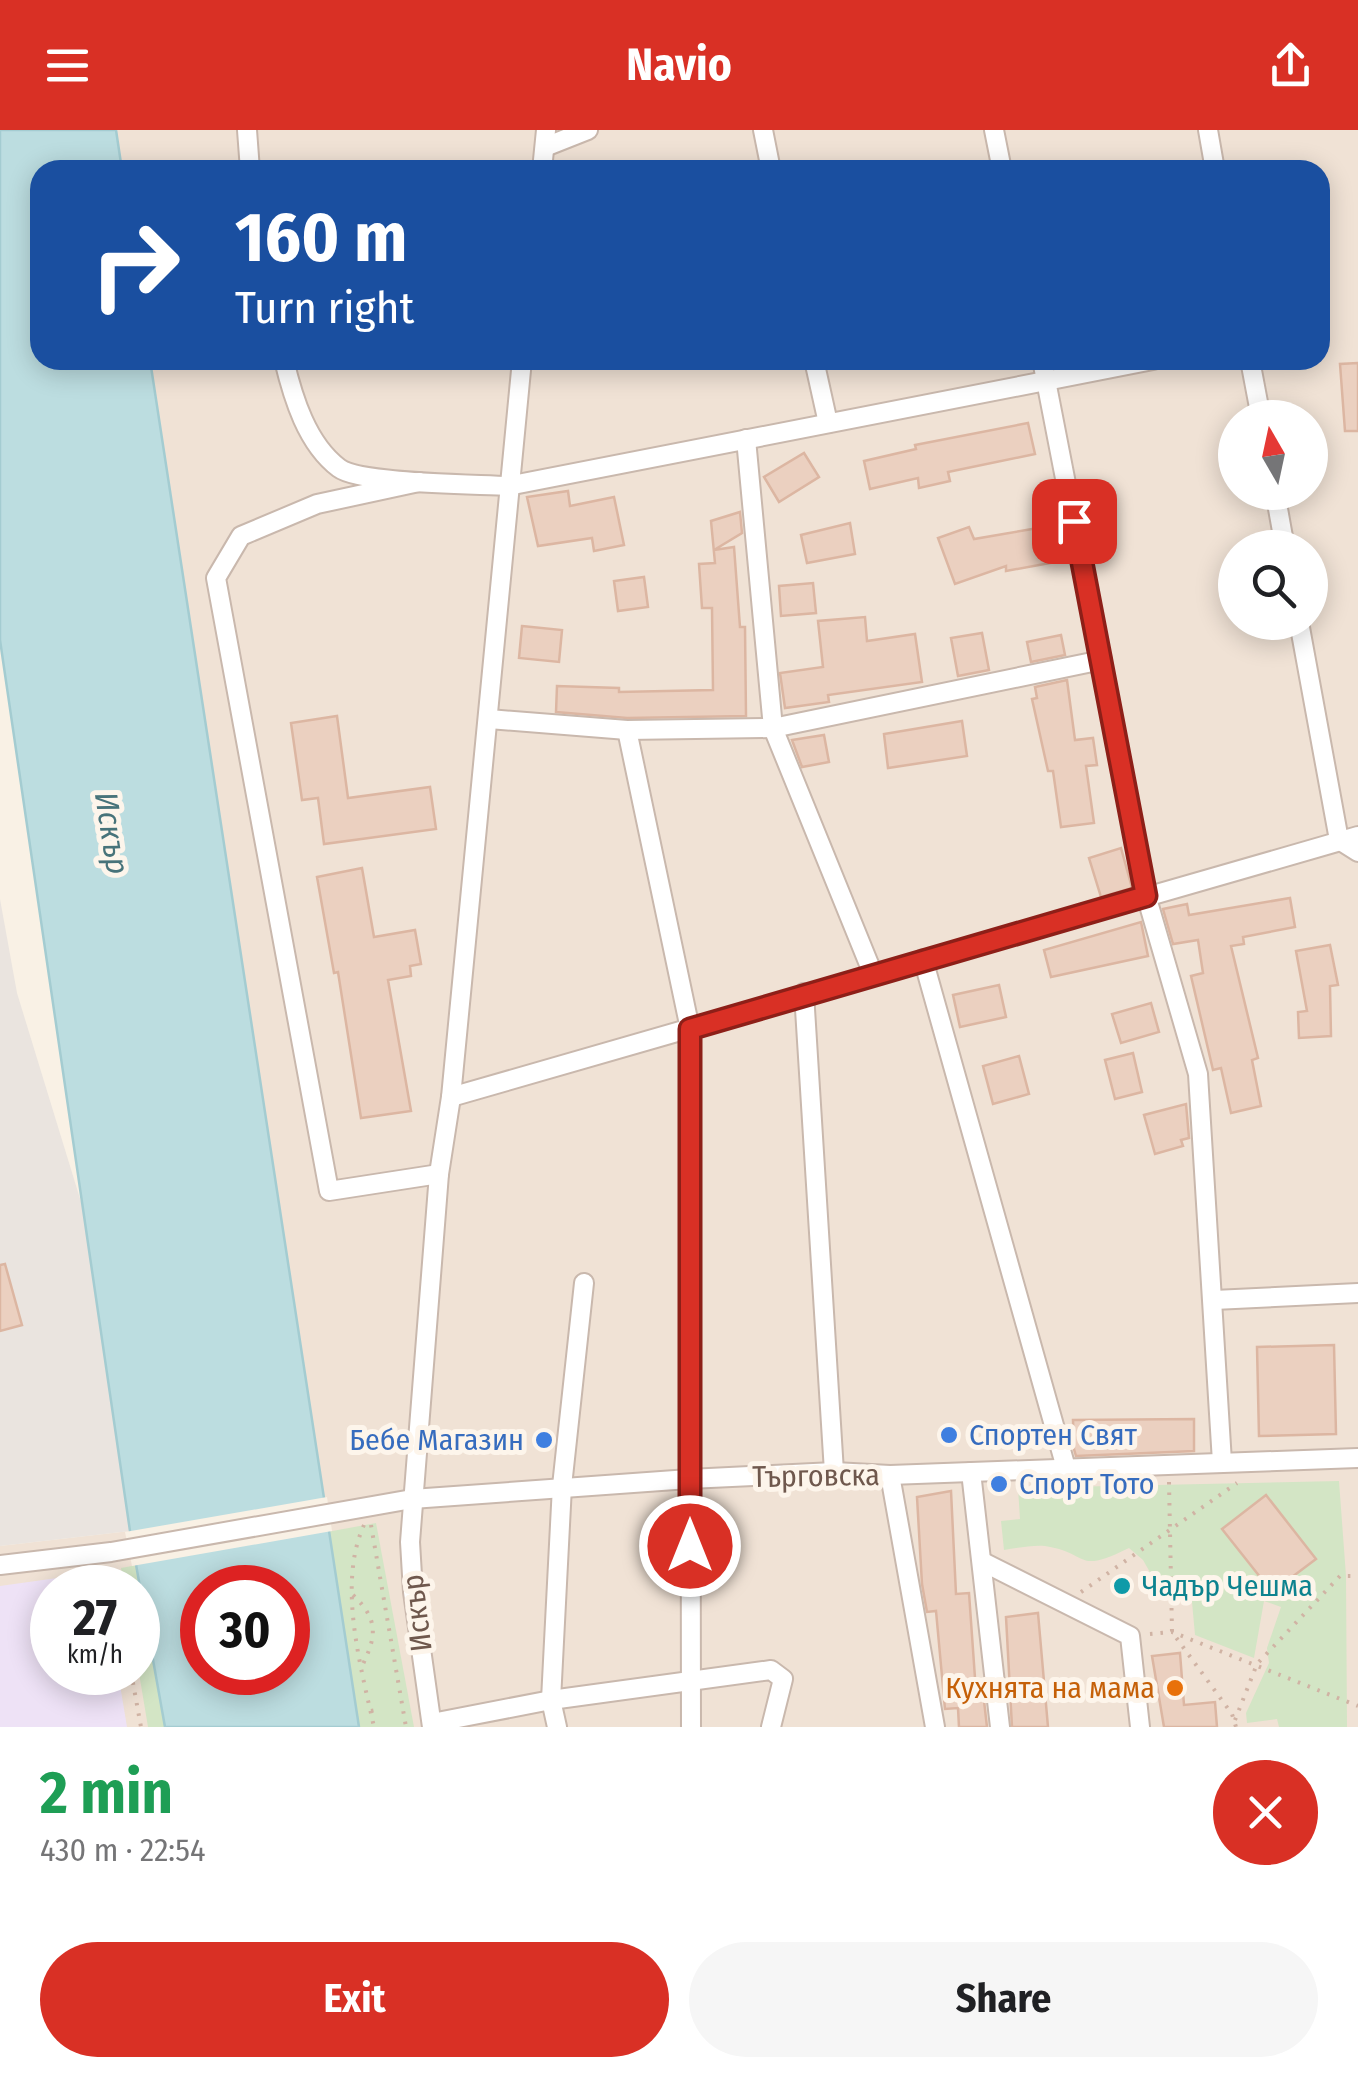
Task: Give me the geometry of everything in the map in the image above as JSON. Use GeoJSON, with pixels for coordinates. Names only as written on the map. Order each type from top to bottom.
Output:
{"type":"FeatureCollection","features":[{"type":"Feature","properties":{"kind":"street"},"geometry":{"type":"LineString","coordinates":[[247,130],[249,160]]}},
{"type":"Feature","properties":{"kind":"street"},"geometry":{"type":"LineString","coordinates":[[546,138],[588,130]]}},
{"type":"Feature","properties":{"kind":"street"},"geometry":{"type":"LineString","coordinates":[[762,130],[770,160]]}},
{"type":"Feature","properties":{"kind":"street"},"geometry":{"type":"LineString","coordinates":[[994,130],[1000,160]]}},
{"type":"Feature","properties":{"kind":"street"},"geometry":{"type":"LineString","coordinates":[[1208,130],[1213,160]]}},
{"type":"Feature","properties":{"kind":"street"},"geometry":{"type":"LineString","coordinates":[[287,370],[313,443],[342,472],[420,482],[508,486],[1102,370]]}},
{"type":"Feature","properties":{"kind":"street","name":"Искър"},"geometry":{"type":"LineString","coordinates":[[432,1725],[412,1592],[412,1498],[438,1174],[451,1098],[521,370]]}},
{"type":"Feature","properties":{"kind":"street"},"geometry":{"type":"LineString","coordinates":[[816,370],[828,423]]}},
{"type":"Feature","properties":{"kind":"street"},"geometry":{"type":"LineString","coordinates":[[1044,370],[1146,896],[1198,1074],[1222,1462]]}},
{"type":"Feature","properties":{"kind":"street"},"geometry":{"type":"LineString","coordinates":[[1252,370],[1257,400]]}},
{"type":"Feature","properties":{"kind":"street"},"geometry":{"type":"LineString","coordinates":[[746,439],[773,728],[873,974]]}},
{"type":"Feature","properties":{"kind":"street"},"geometry":{"type":"LineString","coordinates":[[420,482],[318,504],[241,536],[216,578],[329,1191],[438,1174]]}},
{"type":"Feature","properties":{"kind":"street"},"geometry":{"type":"LineString","coordinates":[[1303,640],[1349,838],[1358,852]]}},
{"type":"Feature","properties":{"kind":"street"},"geometry":{"type":"LineString","coordinates":[[489,718],[627,730],[773,728],[1102,660]]}},
{"type":"Feature","properties":{"kind":"street"},"geometry":{"type":"LineString","coordinates":[[627,730],[690,1029],[691,1727]]}},
{"type":"Feature","properties":{"kind":"street"},"geometry":{"type":"LineString","coordinates":[[451,1098],[1349,838]]}},
{"type":"Feature","properties":{"kind":"street"},"geometry":{"type":"LineString","coordinates":[[923,960],[1066,1468]]}},
{"type":"Feature","properties":{"kind":"street"},"geometry":{"type":"LineString","coordinates":[[804,994],[834,1472]]}},
{"type":"Feature","properties":{"kind":"street"},"geometry":{"type":"LineString","coordinates":[[557,1727],[551,1700],[562,1486],[584,1283]]}},
{"type":"Feature","properties":{"kind":"street"},"geometry":{"type":"LineString","coordinates":[[1214,1300],[1358,1292]]}},
{"type":"Feature","properties":{"kind":"street","name":"Търговска"},"geometry":{"type":"LineString","coordinates":[[0,1568],[412,1498],[834,1472],[890,1475],[1358,1458]]}},
{"type":"Feature","properties":{"kind":"street"},"geometry":{"type":"LineString","coordinates":[[971,1472],[1000,1727]]}},
{"type":"Feature","properties":{"kind":"street"},"geometry":{"type":"LineString","coordinates":[[890,1475],[935,1727]]}},
{"type":"Feature","properties":{"kind":"street"},"geometry":{"type":"LineString","coordinates":[[983,1562],[1130,1636],[1140,1727]]}},
{"type":"Feature","properties":{"kind":"street"},"geometry":{"type":"LineString","coordinates":[[432,1725],[551,1700],[771,1670],[782,1679],[771,1727]]}},
{"type":"Feature","properties":{"kind":"path"},"geometry":{"type":"LineString","coordinates":[[1168,1464],[1172,1632],[1235,1720],[1236,1727]]}},
{"type":"Feature","properties":{"kind":"path"},"geometry":{"type":"LineString","coordinates":[[1065,1604],[1240,1480]]}},
{"type":"Feature","properties":{"kind":"path"},"geometry":{"type":"LineString","coordinates":[[374,1727],[354,1595],[354,1552],[376,1506]]}},
{"type":"Feature","properties":{"kind":"path"},"geometry":{"type":"LineString","coordinates":[[376,1506],[372,1528],[406,1727]]}},
{"type":"Feature","properties":{"kind":"path"},"geometry":{"type":"LineString","coordinates":[[1235,1720],[1257,1664],[1340,1576],[1358,1576]]}},
{"type":"Feature","properties":{"kind":"path"},"geometry":{"type":"LineString","coordinates":[[354,1595],[370,1612],[374,1644],[363,1664]]}},
{"type":"Feature","properties":{"kind":"path"},"geometry":{"type":"LineString","coordinates":[[1172,1632],[1358,1706]]}},
{"type":"Feature","properties":{"kind":"path"},"geometry":{"type":"LineString","coordinates":[[136,1695],[141,1727]]}},
{"type":"Feature","properties":{"kind":"path"},"geometry":{"type":"LineString","coordinates":[[368,1698],[378,1697]]}},
{"type":"Feature","properties":{"kind":"path"},"geometry":{"type":"LineString","coordinates":[[371,1711],[381,1709]]}},
{"type":"Feature","properties":{"kind":"shaded area"},"geometry":{"type":"Polygon","coordinates":[[[116,130],[1358,130],[1358,1727],[359,1727],[152,370],[1330,370],[1330,160],[120,160],[116,130]]]}},
{"type":"Feature","properties":{"kind":"shaded area"},"geometry":{"type":"Polygon","coordinates":[[[0,899],[17,993],[89,1228],[130,1531],[0,1546],[0,899]]]}},
{"type":"Feature","properties":{"kind":"shaded area"},"geometry":{"type":"Polygon","coordinates":[[[130,1531],[136,1565],[30,1565],[30,1695],[159,1695],[165,1727],[0,1727],[0,1546],[130,1531]]]}},
{"type":"Feature","properties":{"kind":"shaded area"},"geometry":{"type":"Polygon","coordinates":[[[30,1582],[30,1695],[122,1695],[127,1727],[0,1727],[0,1586],[30,1582]]]}},
{"type":"Feature","properties":{"kind":"green space"},"geometry":{"type":"Polygon","coordinates":[[[1339,1481],[1346,1576],[1347,1727],[1279,1727],[1277,1719],[1247,1723],[1246,1713],[1269,1663],[1267,1648],[1281,1607],[1264,1601],[1254,1658],[1195,1635],[1192,1602],[1160,1590],[1143,1560],[1129,1548],[1090,1561],[1045,1546],[1004,1550],[1001,1521],[1020,1519],[1018,1488],[1339,1481]]]}},
{"type":"Feature","properties":{"kind":"green space"},"geometry":{"type":"Polygon","coordinates":[[[376,1523],[414,1727],[359,1727],[327,1532],[376,1523]]]}},
{"type":"Feature","properties":{"kind":"green space"},"geometry":{"type":"Polygon","coordinates":[[[143,1695],[159,1695],[165,1727],[148,1727],[143,1695]]]}},
{"type":"Feature","properties":{"kind":"water"},"geometry":{"type":"Polygon","coordinates":[[[0,130],[116,130],[120,160],[30,160],[30,370],[152,370],[359,1727],[165,1727],[159,1695],[160,1565],[136,1565],[0,640],[0,130]]]}},
{"type":"Feature","properties":{"kind":"pier"},"geometry":{"type":"Polygon","coordinates":[[[327,1497],[332,1531],[138,1565],[132,1565],[125,1532],[327,1497]]]}},
{"type":"Feature","properties":{"kind":"building"},"geometry":{"type":"Polygon","coordinates":[[[1358,363],[1358,431],[1345,431],[1340,364],[1358,363]]]}},
{"type":"Feature","properties":{"kind":"building"},"geometry":{"type":"Polygon","coordinates":[[[1028,423],[1035,454],[948,472],[950,481],[919,488],[918,478],[870,489],[864,461],[916,449],[915,445],[1028,423]]]}},
{"type":"Feature","properties":{"kind":"building"},"geometry":{"type":"Polygon","coordinates":[[[804,453],[819,477],[779,502],[764,477],[804,453]]]}},
{"type":"Feature","properties":{"kind":"building"},"geometry":{"type":"Polygon","coordinates":[[[568,491],[570,506],[614,497],[624,545],[594,551],[592,538],[538,546],[527,497],[568,491]]]}},
{"type":"Feature","properties":{"kind":"building"},"geometry":{"type":"Polygon","coordinates":[[[740,512],[742,533],[714,550],[734,547],[740,627],[745,627],[746,716],[627,718],[556,712],[557,686],[619,688],[619,692],[713,690],[712,608],[702,608],[699,564],[715,563],[711,521],[740,512]]]}},
{"type":"Feature","properties":{"kind":"building"},"geometry":{"type":"Polygon","coordinates":[[[850,523],[855,554],[807,563],[801,535],[850,523]]]}},
{"type":"Feature","properties":{"kind":"building"},"geometry":{"type":"Polygon","coordinates":[[[969,527],[974,539],[1044,527],[1050,563],[1006,571],[1006,566],[955,584],[938,538],[969,527]]]}},
{"type":"Feature","properties":{"kind":"building"},"geometry":{"type":"Polygon","coordinates":[[[644,577],[648,607],[618,611],[614,581],[644,577]]]}},
{"type":"Feature","properties":{"kind":"building"},"geometry":{"type":"Polygon","coordinates":[[[813,583],[816,613],[781,616],[779,586],[813,583]]]}},
{"type":"Feature","properties":{"kind":"building"},"geometry":{"type":"Polygon","coordinates":[[[865,617],[867,641],[915,634],[922,682],[828,695],[829,702],[785,708],[780,673],[823,667],[818,621],[865,617]]]}},
{"type":"Feature","properties":{"kind":"building"},"geometry":{"type":"Polygon","coordinates":[[[522,626],[562,630],[559,662],[519,658],[522,626]]]}},
{"type":"Feature","properties":{"kind":"building"},"geometry":{"type":"Polygon","coordinates":[[[982,633],[989,670],[958,676],[951,638],[982,633]]]}},
{"type":"Feature","properties":{"kind":"building"},"geometry":{"type":"Polygon","coordinates":[[[1061,635],[1065,655],[1031,662],[1027,642],[1061,635]]]}},
{"type":"Feature","properties":{"kind":"building"},"geometry":{"type":"Polygon","coordinates":[[[1067,680],[1075,740],[1093,738],[1097,765],[1086,766],[1094,823],[1061,827],[1053,771],[1048,771],[1032,699],[1037,698],[1035,687],[1067,680]]]}},
{"type":"Feature","properties":{"kind":"building"},"geometry":{"type":"Polygon","coordinates":[[[337,716],[348,798],[430,787],[436,829],[324,844],[318,798],[302,800],[291,723],[337,716]]]}},
{"type":"Feature","properties":{"kind":"building"},"geometry":{"type":"Polygon","coordinates":[[[962,721],[967,756],[888,768],[884,734],[962,721]]]}},
{"type":"Feature","properties":{"kind":"building"},"geometry":{"type":"Polygon","coordinates":[[[824,735],[829,762],[802,767],[792,740],[824,735]]]}},
{"type":"Feature","properties":{"kind":"building"},"geometry":{"type":"Polygon","coordinates":[[[1121,848],[1132,888],[1101,897],[1089,858],[1121,848]]]}},
{"type":"Feature","properties":{"kind":"building"},"geometry":{"type":"Polygon","coordinates":[[[362,868],[374,937],[415,930],[421,964],[410,966],[411,976],[388,980],[411,1111],[361,1118],[338,972],[334,973],[317,877],[362,868]]]}},
{"type":"Feature","properties":{"kind":"building"},"geometry":{"type":"Polygon","coordinates":[[[1290,898],[1295,927],[1243,937],[1244,944],[1231,946],[1258,1058],[1252,1060],[1261,1106],[1231,1113],[1221,1068],[1213,1070],[1191,976],[1203,973],[1198,940],[1173,944],[1163,909],[1187,904],[1189,915],[1290,898]]]}},
{"type":"Feature","properties":{"kind":"building"},"geometry":{"type":"Polygon","coordinates":[[[1141,922],[1148,956],[1051,977],[1044,950],[1141,922]]]}},
{"type":"Feature","properties":{"kind":"building"},"geometry":{"type":"Polygon","coordinates":[[[1330,945],[1338,985],[1330,986],[1331,1036],[1299,1038],[1298,1012],[1307,1011],[1296,951],[1330,945]]]}},
{"type":"Feature","properties":{"kind":"building"},"geometry":{"type":"Polygon","coordinates":[[[999,985],[1006,1017],[960,1027],[953,995],[999,985]]]}},
{"type":"Feature","properties":{"kind":"building"},"geometry":{"type":"Polygon","coordinates":[[[1151,1003],[1159,1032],[1121,1043],[1112,1014],[1151,1003]]]}},
{"type":"Feature","properties":{"kind":"building"},"geometry":{"type":"Polygon","coordinates":[[[1133,1053],[1142,1092],[1115,1099],[1105,1060],[1133,1053]]]}},
{"type":"Feature","properties":{"kind":"building"},"geometry":{"type":"Polygon","coordinates":[[[1019,1056],[1029,1094],[993,1104],[983,1066],[1019,1056]]]}},
{"type":"Feature","properties":{"kind":"building"},"geometry":{"type":"Polygon","coordinates":[[[1186,1104],[1189,1138],[1181,1140],[1183,1146],[1155,1154],[1144,1115],[1186,1104]]]}},
{"type":"Feature","properties":{"kind":"building"},"geometry":{"type":"Polygon","coordinates":[[[5,1264],[22,1325],[0,1331],[0,1265],[5,1264]]]}},
{"type":"Feature","properties":{"kind":"building"},"geometry":{"type":"Polygon","coordinates":[[[1334,1345],[1336,1434],[1259,1436],[1257,1347],[1334,1345]]]}},
{"type":"Feature","properties":{"kind":"building"},"geometry":{"type":"Polygon","coordinates":[[[1194,1419],[1194,1451],[1076,1456],[1074,1449],[1073,1420],[1194,1419]]]}},
{"type":"Feature","properties":{"kind":"building"},"geometry":{"type":"Polygon","coordinates":[[[951,1491],[956,1594],[969,1593],[976,1692],[983,1692],[987,1727],[959,1727],[958,1708],[945,1709],[936,1611],[927,1612],[922,1584],[917,1497],[951,1491]]]}},
{"type":"Feature","properties":{"kind":"building"},"geometry":{"type":"Polygon","coordinates":[[[1266,1495],[1316,1559],[1272,1592],[1222,1529],[1266,1495]]]}},
{"type":"Feature","properties":{"kind":"building"},"geometry":{"type":"Polygon","coordinates":[[[1038,1613],[1048,1727],[1012,1727],[1006,1617],[1038,1613]]]}},
{"type":"Feature","properties":{"kind":"building"},"geometry":{"type":"Polygon","coordinates":[[[1180,1653],[1184,1705],[1215,1702],[1217,1727],[1164,1727],[1152,1656],[1180,1653]]]}},
{"type":"Feature","properties":{"kind":"place","name":"Спортен Свят"},"geometry":{"type":"Point","coordinates":[949,1435]}},
{"type":"Feature","properties":{"kind":"place","name":"Бебе Магазин"},"geometry":{"type":"Point","coordinates":[544,1440]}},
{"type":"Feature","properties":{"kind":"place","name":"Спорт Тото"},"geometry":{"type":"Point","coordinates":[999,1484]}},
{"type":"Feature","properties":{"kind":"place","name":"Чадър Чешма"},"geometry":{"type":"Point","coordinates":[1122,1586]}},
{"type":"Feature","properties":{"kind":"place","name":"Кухнята на мама"},"geometry":{"type":"Point","coordinates":[1175,1688]}},
{"type":"Feature","properties":{"kind":"route"},"geometry":{"type":"LineString","coordinates":[[690,1546],[690,1029],[1146,896],[1074,521]]}}]}
